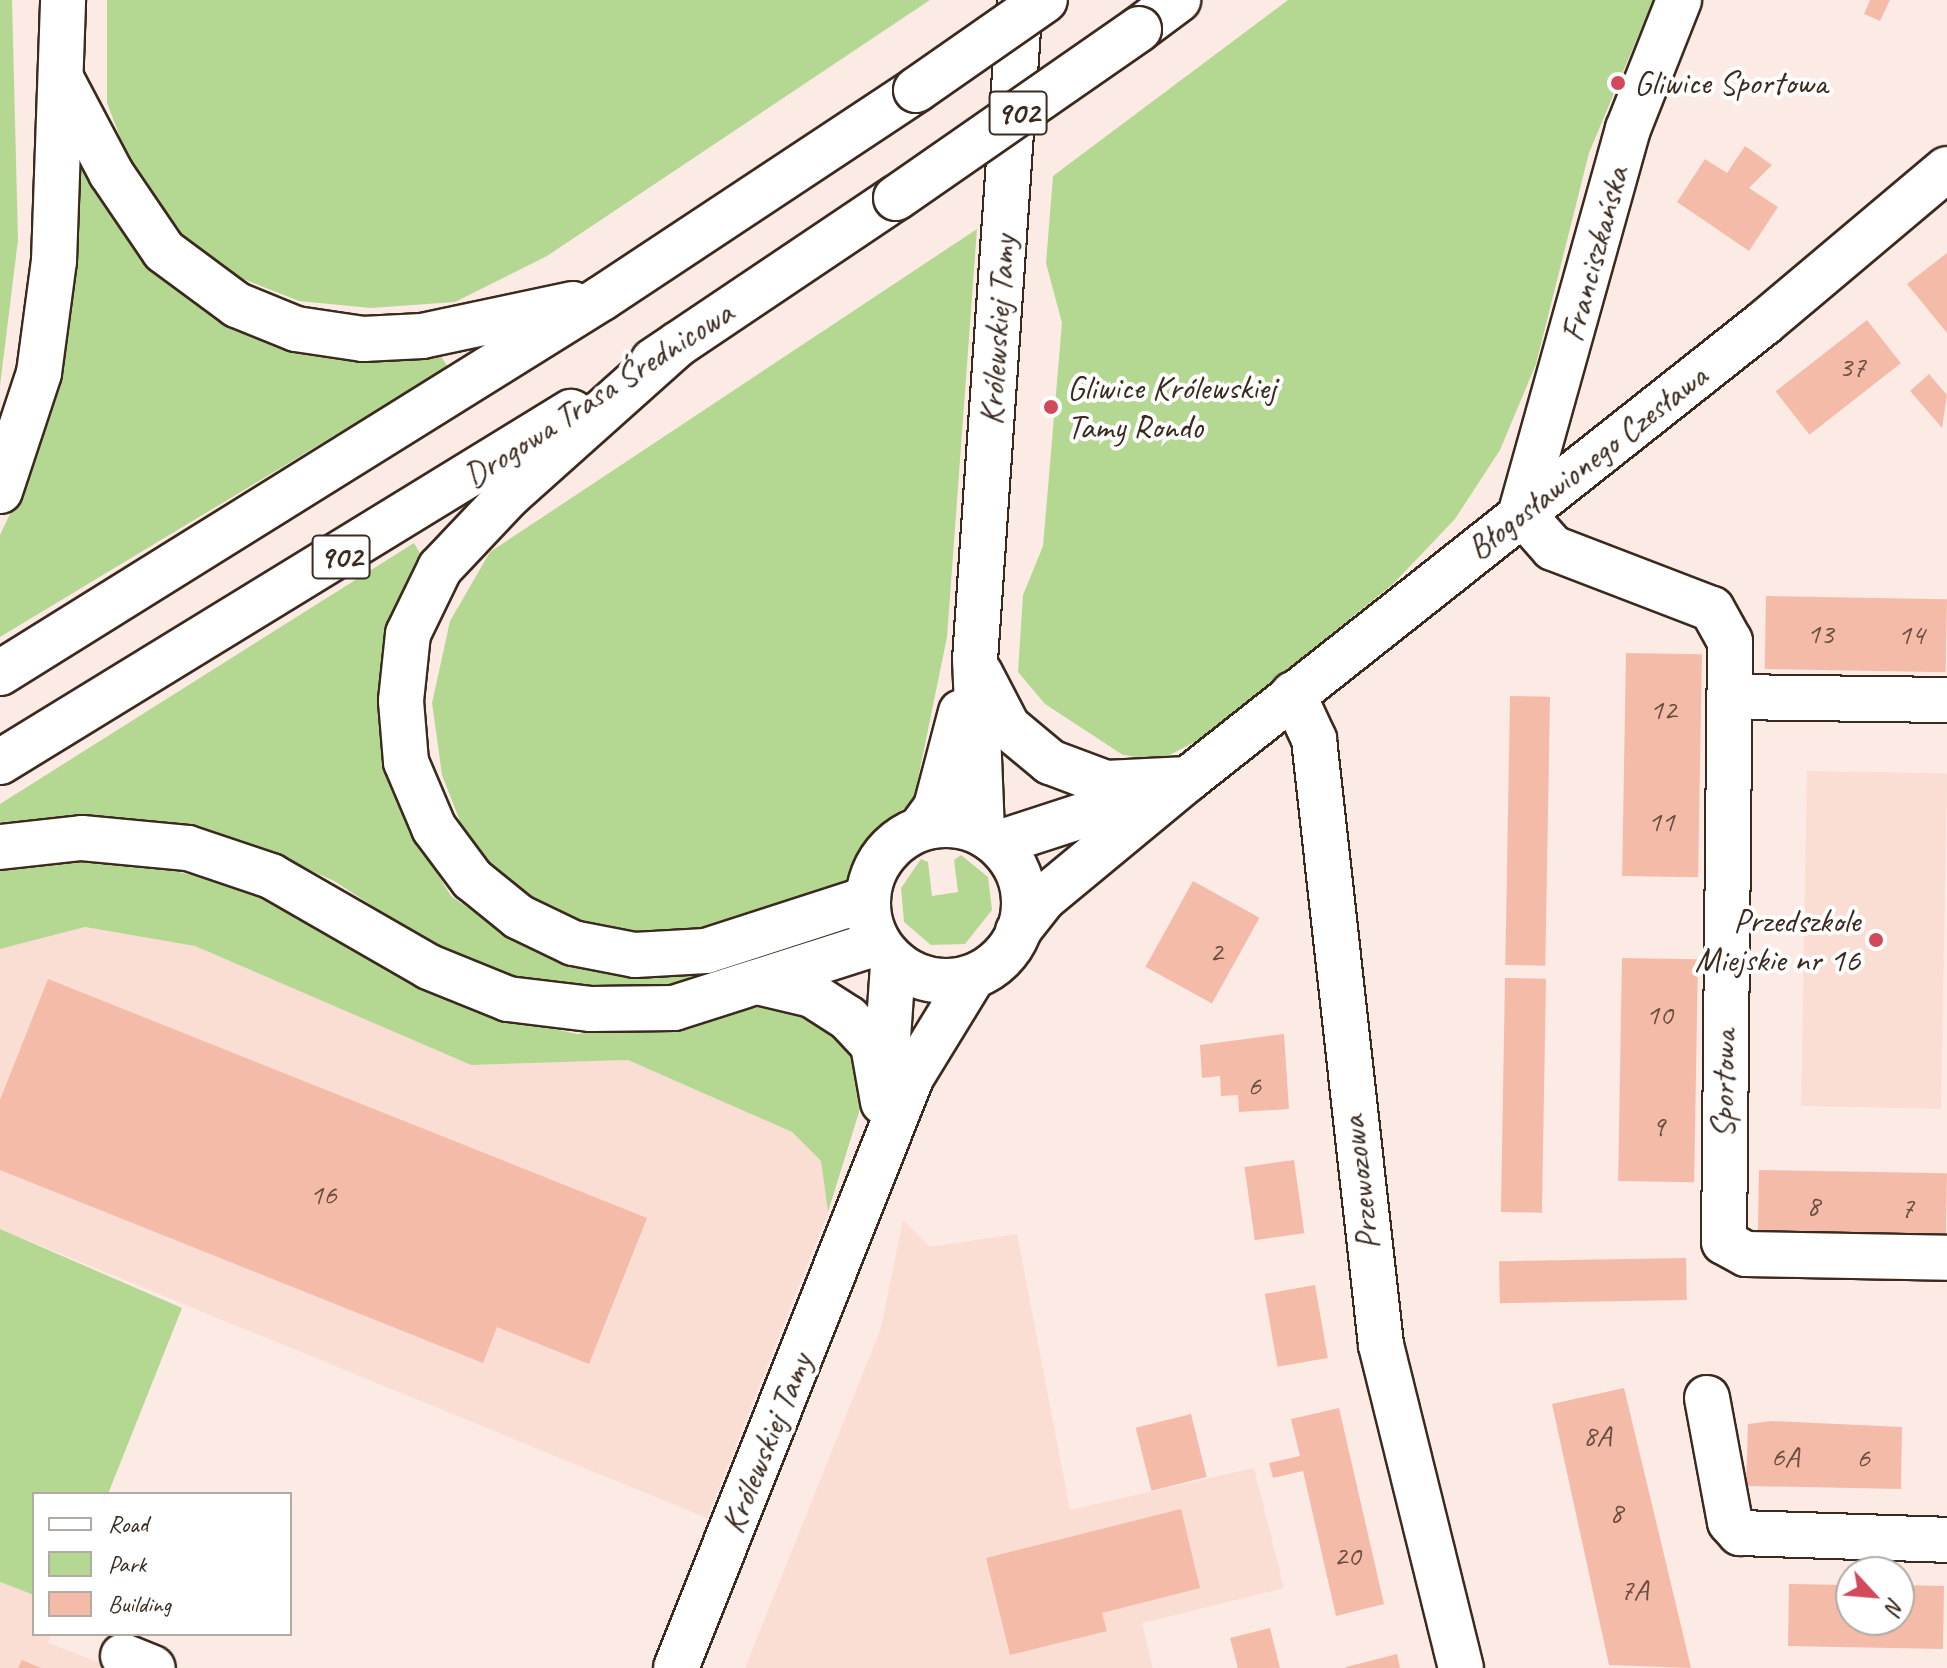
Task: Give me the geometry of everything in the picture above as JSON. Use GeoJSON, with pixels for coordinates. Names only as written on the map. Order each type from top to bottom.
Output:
{"type":"FeatureCollection","features":[{"type":"Feature","properties":{"kind":"street"},"geometry":{"type":"LineString","coordinates":[[0,491],[39,373],[63,82],[63,0]]}},
{"type":"Feature","properties":{"kind":"street","name":"Królewskiej Tamy"},"geometry":{"type":"LineString","coordinates":[[990,838],[975,660],[1020,0]]}},
{"type":"Feature","properties":{"kind":"street","name":"902"},"geometry":{"type":"LineString","coordinates":[[0,673],[602,298],[916,90],[1045,0]]}},
{"type":"Feature","properties":{"kind":"street","name":"Drogowa Trasa Średnicowa"},"geometry":{"type":"LineString","coordinates":[[0,762],[678,344],[896,198],[1178,0]]}},
{"type":"Feature","properties":{"kind":"street","name":"Franciszkańska"},"geometry":{"type":"LineString","coordinates":[[1521,512],[1628,129],[1679,0]]}},
{"type":"Feature","properties":{"kind":"street"},"geometry":{"type":"LineString","coordinates":[[63,82],[111,173],[164,251],[252,311],[296,329],[363,339],[422,336],[602,298]]}},
{"type":"Feature","properties":{"kind":"street","name":"Błogosławionego Czesława"},"geometry":{"type":"LineString","coordinates":[[1188,779],[1521,512],[1764,323],[1947,169]]}},
{"type":"Feature","properties":{"kind":"street"},"geometry":{"type":"LineString","coordinates":[[678,344],[510,494],[440,568],[408,634],[401,701],[406,762],[434,828],[472,879],[519,917],[573,943],[635,955],[706,951],[867,899]]}},
{"type":"Feature","properties":{"kind":"street","name":"Sportowa"},"geometry":{"type":"LineString","coordinates":[[1521,512],[1553,548],[1712,609],[1730,641],[1732,697],[1724,1242],[1746,1254],[1947,1258]]}},
{"type":"Feature","properties":{"kind":"street"},"geometry":{"type":"LineString","coordinates":[[975,660],[1008,727],[1050,762],[1106,783],[1188,779]]}},
{"type":"Feature","properties":{"kind":"street","name":"Królewskiej Tamy"},"geometry":{"type":"LineString","coordinates":[[921,828],[936,807],[975,660]]}},
{"type":"Feature","properties":{"kind":"street","name":"Przewozowa"},"geometry":{"type":"LineString","coordinates":[[1293,694],[1314,739],[1381,1345],[1461,1668]]}},
{"type":"Feature","properties":{"kind":"street"},"geometry":{"type":"LineString","coordinates":[[1732,697],[1947,700]]}},
{"type":"Feature","properties":{"kind":"street"},"geometry":{"type":"LineString","coordinates":[[884,954],[867,899],[893,844],[921,828],[990,838],[1188,779]]}},
{"type":"Feature","properties":{"kind":"street"},"geometry":{"type":"LineString","coordinates":[[0,847],[82,838],[188,848],[271,876],[429,967],[508,999],[591,1009],[674,1008],[884,954],[935,981],[972,978],[998,960],[1044,898],[1188,779]]}},
{"type":"Feature","properties":{"kind":"street"},"geometry":{"type":"LineString","coordinates":[[990,838],[1022,877],[1018,931]]}},
{"type":"Feature","properties":{"kind":"street","name":"Królewskiej Tamy"},"geometry":{"type":"LineString","coordinates":[[856,1217],[883,1102],[896,1004],[884,954]]}},
{"type":"Feature","properties":{"kind":"street","name":"Królewskiej Tamy"},"geometry":{"type":"LineString","coordinates":[[676,1668],[912,1076],[972,978]]}},
{"type":"Feature","properties":{"kind":"street"},"geometry":{"type":"LineString","coordinates":[[762,983],[812,995],[848,1018],[873,1045],[883,1102]]}},
{"type":"Feature","properties":{"kind":"street"},"geometry":{"type":"LineString","coordinates":[[1707,1398],[1730,1522],[1740,1533],[1947,1540]]}},
{"type":"Feature","properties":{"kind":"shaded area","name":"Przedszkole Miejskie nr 16"},"geometry":{"type":"Polygon","coordinates":[[[1807,771],[1947,773],[1941,1108],[1801,1106],[1807,771]]]}},
{"type":"Feature","properties":{"kind":"shaded area"},"geometry":{"type":"Polygon","coordinates":[[[85,927],[195,946],[471,1065],[628,1060],[792,1132],[821,1161],[828,1212],[707,1518],[0,1229],[0,949],[85,927]]]}},
{"type":"Feature","properties":{"kind":"shaded area"},"geometry":{"type":"Polygon","coordinates":[[[903,1220],[930,1247],[1017,1234],[1070,1510],[1254,1468],[1284,1588],[1142,1623],[1153,1668],[745,1668],[881,1328],[903,1220]]]}},
{"type":"Feature","properties":{"kind":"shaded area"},"geometry":{"type":"Polygon","coordinates":[[[0,1582],[32,1594],[32,1636],[50,1636],[48,1643],[114,1668],[0,1668],[0,1582]]]}},
{"type":"Feature","properties":{"kind":"green space"},"geometry":{"type":"Polygon","coordinates":[[[0,0],[12,0],[18,240],[0,386],[0,0]]]}},
{"type":"Feature","properties":{"kind":"green space"},"geometry":{"type":"Polygon","coordinates":[[[107,0],[930,0],[547,256],[455,302],[371,308],[299,301],[233,275],[191,248],[138,184],[107,103],[107,0]]]}},
{"type":"Feature","properties":{"kind":"green space"},"geometry":{"type":"Polygon","coordinates":[[[1288,0],[1653,0],[1589,153],[1536,364],[1500,450],[1455,519],[1393,584],[1202,738],[1160,760],[1123,755],[1045,704],[1018,672],[1023,595],[1043,546],[1062,323],[1046,263],[1053,176],[1288,0]]]}},
{"type":"Feature","properties":{"kind":"green space"},"geometry":{"type":"Polygon","coordinates":[[[81,163],[123,231],[181,290],[303,349],[374,361],[440,355],[448,367],[0,637],[0,535],[36,458],[66,347],[74,171],[81,163]]]}},
{"type":"Feature","properties":{"kind":"green space"},"geometry":{"type":"Polygon","coordinates":[[[977,229],[947,637],[913,803],[890,817],[841,889],[741,925],[652,939],[583,921],[519,890],[467,839],[442,775],[432,703],[450,621],[490,552],[977,229]]]}},
{"type":"Feature","properties":{"kind":"green space"},"geometry":{"type":"Polygon","coordinates":[[[414,543],[420,553],[391,615],[379,689],[384,760],[411,830],[451,896],[515,940],[570,963],[698,969],[703,979],[609,997],[546,988],[431,944],[334,881],[261,848],[108,817],[0,822],[0,804],[414,543]]]}},
{"type":"Feature","properties":{"kind":"green space"},"geometry":{"type":"Polygon","coordinates":[[[961,855],[988,877],[992,910],[965,944],[931,945],[904,922],[901,888],[921,859],[928,862],[932,896],[958,892],[954,860],[961,855]]]}},
{"type":"Feature","properties":{"kind":"green space"},"geometry":{"type":"Polygon","coordinates":[[[31,859],[159,867],[247,889],[487,1014],[577,1034],[662,1024],[754,997],[832,1025],[858,1062],[860,1109],[828,1212],[821,1161],[792,1132],[628,1060],[471,1065],[195,946],[85,927],[0,949],[0,868],[31,859]]]}},
{"type":"Feature","properties":{"kind":"green space"},"geometry":{"type":"Polygon","coordinates":[[[0,1229],[182,1308],[109,1492],[32,1492],[32,1594],[0,1582],[0,1229]]]}},
{"type":"Feature","properties":{"kind":"building"},"geometry":{"type":"Polygon","coordinates":[[[1870,0],[1890,0],[1880,21],[1864,14],[1870,0]]]}},
{"type":"Feature","properties":{"kind":"building"},"geometry":{"type":"Polygon","coordinates":[[[1745,146],[1772,165],[1749,188],[1778,207],[1749,251],[1677,202],[1705,159],[1727,173],[1745,146]]]}},
{"type":"Feature","properties":{"kind":"building"},"geometry":{"type":"Polygon","coordinates":[[[1947,253],[1947,333],[1907,284],[1947,253]]]}},
{"type":"Feature","properties":{"kind":"building"},"geometry":{"type":"Polygon","coordinates":[[[1867,320],[1901,363],[1809,435],[1776,391],[1867,320]]]}},
{"type":"Feature","properties":{"kind":"building"},"geometry":{"type":"Polygon","coordinates":[[[1929,374],[1947,395],[1942,428],[1910,391],[1929,374]]]}},
{"type":"Feature","properties":{"kind":"building"},"geometry":{"type":"Polygon","coordinates":[[[1766,596],[1947,599],[1946,672],[1765,669],[1766,596]]]}},
{"type":"Feature","properties":{"kind":"building"},"geometry":{"type":"Polygon","coordinates":[[[1626,653],[1702,654],[1698,877],[1622,876],[1626,653]]]}},
{"type":"Feature","properties":{"kind":"building"},"geometry":{"type":"Polygon","coordinates":[[[1510,696],[1550,697],[1545,966],[1505,965],[1510,696]]]}},
{"type":"Feature","properties":{"kind":"building"},"geometry":{"type":"Polygon","coordinates":[[[1193,881],[1259,918],[1212,1004],[1145,967],[1193,881]]]}},
{"type":"Feature","properties":{"kind":"building"},"geometry":{"type":"Polygon","coordinates":[[[1622,958],[1698,959],[1694,1182],[1618,1181],[1622,958]]]}},
{"type":"Feature","properties":{"kind":"building"},"geometry":{"type":"Polygon","coordinates":[[[1505,978],[1546,979],[1542,1213],[1501,1212],[1505,978]]]}},
{"type":"Feature","properties":{"kind":"building"},"geometry":{"type":"Polygon","coordinates":[[[48,979],[647,1218],[589,1364],[497,1327],[483,1363],[0,1170],[0,1100],[48,979]]]}},
{"type":"Feature","properties":{"kind":"building"},"geometry":{"type":"Polygon","coordinates":[[[1284,1034],[1289,1109],[1239,1112],[1238,1095],[1221,1096],[1220,1076],[1202,1078],[1200,1045],[1284,1034]]]}},
{"type":"Feature","properties":{"kind":"building"},"geometry":{"type":"Polygon","coordinates":[[[1294,1160],[1304,1233],[1255,1240],[1244,1167],[1294,1160]]]}},
{"type":"Feature","properties":{"kind":"building"},"geometry":{"type":"Polygon","coordinates":[[[1759,1170],[1947,1173],[1946,1242],[1758,1239],[1759,1170]]]}},
{"type":"Feature","properties":{"kind":"building"},"geometry":{"type":"Polygon","coordinates":[[[1686,1258],[1687,1300],[1500,1303],[1499,1261],[1686,1258]]]}},
{"type":"Feature","properties":{"kind":"building"},"geometry":{"type":"Polygon","coordinates":[[[1315,1285],[1328,1358],[1278,1367],[1265,1294],[1315,1285]]]}},
{"type":"Feature","properties":{"kind":"building"},"geometry":{"type":"Polygon","coordinates":[[[1624,1388],[1691,1668],[1609,1665],[1552,1404],[1624,1388]]]}},
{"type":"Feature","properties":{"kind":"building"},"geometry":{"type":"Polygon","coordinates":[[[1339,1408],[1384,1604],[1336,1616],[1303,1471],[1273,1478],[1269,1463],[1300,1456],[1291,1419],[1339,1408]]]}},
{"type":"Feature","properties":{"kind":"building"},"geometry":{"type":"Polygon","coordinates":[[[1191,1414],[1207,1477],[1151,1491],[1136,1428],[1191,1414]]]}},
{"type":"Feature","properties":{"kind":"building"},"geometry":{"type":"Polygon","coordinates":[[[1771,1421],[1902,1427],[1901,1489],[1746,1486],[1748,1424],[1771,1421]]]}},
{"type":"Feature","properties":{"kind":"building"},"geometry":{"type":"Polygon","coordinates":[[[1181,1509],[1200,1588],[1102,1613],[1107,1631],[1010,1655],[986,1558],[1181,1509]]]}},
{"type":"Feature","properties":{"kind":"building"},"geometry":{"type":"Polygon","coordinates":[[[1789,1584],[1835,1585],[1835,1636],[1915,1636],[1915,1585],[1944,1586],[1943,1649],[1788,1646],[1789,1584]]]}},
{"type":"Feature","properties":{"kind":"building"},"geometry":{"type":"Polygon","coordinates":[[[1270,1628],[1280,1668],[1238,1668],[1230,1638],[1270,1628]]]}},
{"type":"Feature","properties":{"kind":"building"},"geometry":{"type":"Polygon","coordinates":[[[1397,1654],[1400,1668],[1346,1668],[1346,1667],[1397,1654]]]}},
{"type":"Feature","properties":{"kind":"building"},"geometry":{"type":"Polygon","coordinates":[[[22,1660],[41,1668],[18,1668],[22,1660]]]}},
{"type":"Feature","properties":{"kind":"place","name":"Gliwice Sportowa"},"geometry":{"type":"Point","coordinates":[1618,83]}},
{"type":"Feature","properties":{"kind":"place","name":"Gliwice Królewskiej Tamy Rondo"},"geometry":{"type":"Point","coordinates":[1051,407]}},
{"type":"Feature","properties":{"kind":"place","name":"Przedszkole Miejskie nr 16"},"geometry":{"type":"Point","coordinates":[1876,940]}}]}
